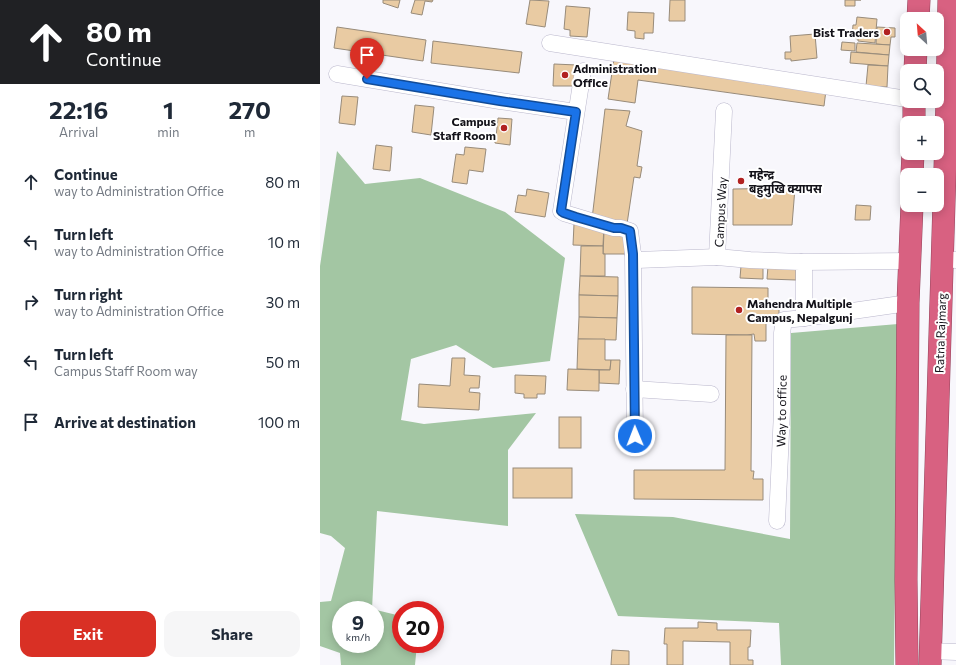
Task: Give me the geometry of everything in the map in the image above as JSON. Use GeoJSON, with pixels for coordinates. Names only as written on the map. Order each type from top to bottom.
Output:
{"type":"FeatureCollection","features":[{"type":"Feature","properties":{"kind":"highway"},"geometry":{"type":"LineString","coordinates":[[918,12],[919,0]]}},
{"type":"Feature","properties":{"kind":"highway","name":"Ratna Rajmarg"},"geometry":{"type":"LineString","coordinates":[[930,658],[949,260],[947,103],[949,0]]}},
{"type":"Feature","properties":{"kind":"highway"},"geometry":{"type":"LineString","coordinates":[[907,665],[906,572],[908,303],[912,212]]}},
{"type":"Feature","properties":{"kind":"street"},"geometry":{"type":"LineString","coordinates":[[550,42],[900,97]]}},
{"type":"Feature","properties":{"kind":"street"},"geometry":{"type":"LineString","coordinates":[[583,71],[561,211],[614,228],[621,228],[630,231],[633,254],[635,436]]}},
{"type":"Feature","properties":{"kind":"street"},"geometry":{"type":"LineString","coordinates":[[337,74],[576,112]]}},
{"type":"Feature","properties":{"kind":"street","name":"Campus Way"},"geometry":{"type":"LineString","coordinates":[[724,111],[718,257],[802,262],[910,261]]}},
{"type":"Feature","properties":{"kind":"street"},"geometry":{"type":"LineString","coordinates":[[633,254],[637,260],[718,257]]}},
{"type":"Feature","properties":{"kind":"street"},"geometry":{"type":"LineString","coordinates":[[802,262],[804,263],[804,318],[908,303]]}},
{"type":"Feature","properties":{"kind":"street","name":"Way to office"},"geometry":{"type":"LineString","coordinates":[[777,521],[782,411],[782,333],[784,320],[804,318]]}},
{"type":"Feature","properties":{"kind":"street"},"geometry":{"type":"LineString","coordinates":[[634,389],[712,394]]}},
{"type":"Feature","properties":{"kind":"street"},"geometry":{"type":"LineString","coordinates":[[930,658],[956,652]]}},
{"type":"Feature","properties":{"kind":"green space"},"geometry":{"type":"Polygon","coordinates":[[[337,151],[365,184],[420,178],[505,212],[565,258],[550,361],[493,368],[456,345],[411,359],[401,420],[424,424],[536,413],[508,450],[508,526],[377,511],[372,601],[332,601],[332,650],[320,646],[320,602],[331,601],[345,548],[331,536],[320,533],[320,266],[337,151]]]}},
{"type":"Feature","properties":{"kind":"green space"},"geometry":{"type":"Polygon","coordinates":[[[898,324],[894,665],[781,665],[779,623],[618,616],[575,514],[673,517],[790,539],[791,333],[898,324]]]}},
{"type":"Feature","properties":{"kind":"green space"},"geometry":{"type":"Polygon","coordinates":[[[384,612],[392,614],[392,653],[416,653],[415,665],[341,665],[340,653],[384,653],[384,612]]]}},
{"type":"Feature","properties":{"kind":"building"},"geometry":{"type":"Polygon","coordinates":[[[383,0],[400,0],[398,8],[383,3],[383,0]]]}},
{"type":"Feature","properties":{"kind":"building"},"geometry":{"type":"Polygon","coordinates":[[[415,0],[433,0],[432,2],[425,1],[422,15],[411,13],[415,0]]]}},
{"type":"Feature","properties":{"kind":"building"},"geometry":{"type":"Polygon","coordinates":[[[530,0],[549,1],[545,27],[526,24],[530,0]]]}},
{"type":"Feature","properties":{"kind":"building"},"geometry":{"type":"Polygon","coordinates":[[[670,0],[685,0],[685,21],[669,21],[670,0]]]}},
{"type":"Feature","properties":{"kind":"building"},"geometry":{"type":"Polygon","coordinates":[[[845,0],[855,0],[855,6],[845,6],[845,0]]]}},
{"type":"Feature","properties":{"kind":"building"},"geometry":{"type":"Polygon","coordinates":[[[566,6],[590,8],[587,37],[570,36],[570,30],[564,29],[566,6]]]}},
{"type":"Feature","properties":{"kind":"building"},"geometry":{"type":"Polygon","coordinates":[[[628,12],[654,13],[653,33],[644,33],[644,39],[635,38],[635,31],[627,30],[628,12]]]}},
{"type":"Feature","properties":{"kind":"building"},"geometry":{"type":"Polygon","coordinates":[[[857,17],[877,19],[875,43],[858,41],[858,39],[852,38],[853,25],[856,25],[857,17]]]}},
{"type":"Feature","properties":{"kind":"building"},"geometry":{"type":"Polygon","coordinates":[[[337,27],[426,40],[423,61],[334,48],[337,27]]]}},
{"type":"Feature","properties":{"kind":"building"},"geometry":{"type":"Polygon","coordinates":[[[877,27],[895,28],[895,37],[891,37],[890,45],[876,44],[877,27]]]}},
{"type":"Feature","properties":{"kind":"building"},"geometry":{"type":"Polygon","coordinates":[[[815,34],[817,58],[791,61],[791,59],[785,59],[785,52],[791,52],[790,36],[815,34]]]}},
{"type":"Feature","properties":{"kind":"building"},"geometry":{"type":"Polygon","coordinates":[[[433,41],[522,52],[519,73],[431,63],[433,41]]]}},
{"type":"Feature","properties":{"kind":"building"},"geometry":{"type":"Polygon","coordinates":[[[842,42],[855,43],[855,51],[841,50],[842,42]]]}},
{"type":"Feature","properties":{"kind":"building"},"geometry":{"type":"Polygon","coordinates":[[[857,43],[890,45],[889,55],[856,52],[857,43]]]}},
{"type":"Feature","properties":{"kind":"building"},"geometry":{"type":"Polygon","coordinates":[[[851,52],[889,55],[888,66],[850,63],[851,52]]]}},
{"type":"Feature","properties":{"kind":"building"},"geometry":{"type":"Polygon","coordinates":[[[614,59],[826,90],[824,106],[638,80],[635,103],[608,99],[614,59]]]}},
{"type":"Feature","properties":{"kind":"building","name":"Administration Office"},"geometry":{"type":"Polygon","coordinates":[[[554,64],[577,65],[576,86],[553,86],[554,64]]]}},
{"type":"Feature","properties":{"kind":"building"},"geometry":{"type":"Polygon","coordinates":[[[868,65],[888,66],[887,87],[866,86],[868,65]]]}},
{"type":"Feature","properties":{"kind":"building"},"geometry":{"type":"Polygon","coordinates":[[[342,96],[358,97],[355,125],[339,123],[342,96]]]}},
{"type":"Feature","properties":{"kind":"building"},"geometry":{"type":"Polygon","coordinates":[[[415,105],[434,107],[431,135],[412,132],[415,105]]]}},
{"type":"Feature","properties":{"kind":"building"},"geometry":{"type":"Polygon","coordinates":[[[605,109],[630,111],[626,126],[642,131],[637,166],[642,167],[640,178],[634,177],[627,224],[592,219],[605,109]]]}},
{"type":"Feature","properties":{"kind":"building","name":"Campus Staff Room"},"geometry":{"type":"Polygon","coordinates":[[[498,118],[512,119],[510,145],[495,143],[498,118]]]}},
{"type":"Feature","properties":{"kind":"building"},"geometry":{"type":"Polygon","coordinates":[[[376,145],[392,147],[390,171],[373,169],[376,145]]]}},
{"type":"Feature","properties":{"kind":"building"},"geometry":{"type":"Polygon","coordinates":[[[465,147],[486,149],[483,172],[469,170],[467,184],[452,182],[456,154],[464,155],[465,147]]]}},
{"type":"Feature","properties":{"kind":"building"},"geometry":{"type":"Polygon","coordinates":[[[795,188],[792,225],[733,225],[733,189],[795,188]]]}},
{"type":"Feature","properties":{"kind":"building"},"geometry":{"type":"Polygon","coordinates":[[[527,189],[549,193],[545,217],[515,212],[518,195],[526,196],[527,189]]]}},
{"type":"Feature","properties":{"kind":"building"},"geometry":{"type":"Polygon","coordinates":[[[856,205],[871,206],[870,220],[855,220],[856,205]]]}},
{"type":"Feature","properties":{"kind":"building"},"geometry":{"type":"Polygon","coordinates":[[[574,224],[604,225],[603,246],[573,245],[574,224]]]}},
{"type":"Feature","properties":{"kind":"building"},"geometry":{"type":"Polygon","coordinates":[[[604,232],[626,233],[625,254],[603,254],[604,232]]]}},
{"type":"Feature","properties":{"kind":"building"},"geometry":{"type":"Polygon","coordinates":[[[581,246],[603,246],[603,254],[605,254],[605,276],[580,276],[581,246]]]}},
{"type":"Feature","properties":{"kind":"building"},"geometry":{"type":"Polygon","coordinates":[[[741,266],[763,267],[763,279],[740,278],[741,266]]]}},
{"type":"Feature","properties":{"kind":"building"},"geometry":{"type":"Polygon","coordinates":[[[768,266],[796,267],[796,280],[767,279],[768,266]]]}},
{"type":"Feature","properties":{"kind":"building"},"geometry":{"type":"Polygon","coordinates":[[[580,276],[618,277],[618,296],[579,295],[580,276]]]}},
{"type":"Feature","properties":{"kind":"building"},"geometry":{"type":"Polygon","coordinates":[[[692,287],[768,288],[768,309],[779,309],[779,316],[766,316],[766,341],[755,341],[754,334],[692,334],[692,287]]]}},
{"type":"Feature","properties":{"kind":"building"},"geometry":{"type":"Polygon","coordinates":[[[579,295],[618,296],[617,318],[579,317],[579,295]]]}},
{"type":"Feature","properties":{"kind":"building"},"geometry":{"type":"Polygon","coordinates":[[[579,317],[617,318],[616,340],[578,339],[579,317]]]}},
{"type":"Feature","properties":{"kind":"building"},"geometry":{"type":"Polygon","coordinates":[[[726,335],[752,335],[751,471],[754,471],[753,479],[763,479],[763,500],[634,499],[634,470],[725,470],[726,335]]]}},
{"type":"Feature","properties":{"kind":"building"},"geometry":{"type":"Polygon","coordinates":[[[578,339],[605,339],[605,360],[611,360],[610,370],[577,369],[578,339]]]}},
{"type":"Feature","properties":{"kind":"building"},"geometry":{"type":"Polygon","coordinates":[[[452,358],[465,358],[464,375],[480,376],[479,388],[470,388],[469,392],[480,393],[479,410],[418,407],[419,384],[450,386],[452,358]]]}},
{"type":"Feature","properties":{"kind":"building"},"geometry":{"type":"Polygon","coordinates":[[[611,360],[620,360],[619,384],[599,383],[599,370],[610,370],[611,360]]]}},
{"type":"Feature","properties":{"kind":"building"},"geometry":{"type":"Polygon","coordinates":[[[568,369],[599,370],[599,391],[567,390],[568,369]]]}},
{"type":"Feature","properties":{"kind":"building"},"geometry":{"type":"Polygon","coordinates":[[[515,375],[546,376],[545,394],[537,394],[537,398],[524,398],[524,394],[515,393],[515,375]]]}},
{"type":"Feature","properties":{"kind":"building"},"geometry":{"type":"Polygon","coordinates":[[[559,417],[581,417],[581,448],[559,448],[559,417]]]}},
{"type":"Feature","properties":{"kind":"building"},"geometry":{"type":"Polygon","coordinates":[[[513,468],[572,468],[572,498],[513,498],[513,468]]]}},
{"type":"Feature","properties":{"kind":"building"},"geometry":{"type":"Polygon","coordinates":[[[698,622],[717,623],[717,630],[751,630],[750,647],[748,647],[748,660],[753,660],[753,665],[730,665],[730,642],[683,641],[683,665],[667,665],[667,644],[664,644],[665,628],[698,628],[698,622]]]}},
{"type":"Feature","properties":{"kind":"building"},"geometry":{"type":"Polygon","coordinates":[[[612,650],[629,651],[629,665],[611,665],[612,650]]]}},
{"type":"Feature","properties":{"kind":"place","name":"Bist Traders"},"geometry":{"type":"Point","coordinates":[887,32]}},
{"type":"Feature","properties":{"kind":"place","name":"Administration Office"},"geometry":{"type":"Point","coordinates":[565,75]}},
{"type":"Feature","properties":{"kind":"place","name":"Campus Staff Room"},"geometry":{"type":"Point","coordinates":[504,128]}},
{"type":"Feature","properties":{"kind":"place","name":"महेन्द्र बहुमुखि क्यापस"},"geometry":{"type":"Point","coordinates":[741,181]}},
{"type":"Feature","properties":{"kind":"place","name":"Mahendra Multiple Campus, Nepalgunj"},"geometry":{"type":"Point","coordinates":[739,310]}},
{"type":"Feature","properties":{"kind":"route"},"geometry":{"type":"LineString","coordinates":[[367,79],[576,112],[561,211],[576,217],[630,231],[633,254],[635,436]]}}]}
